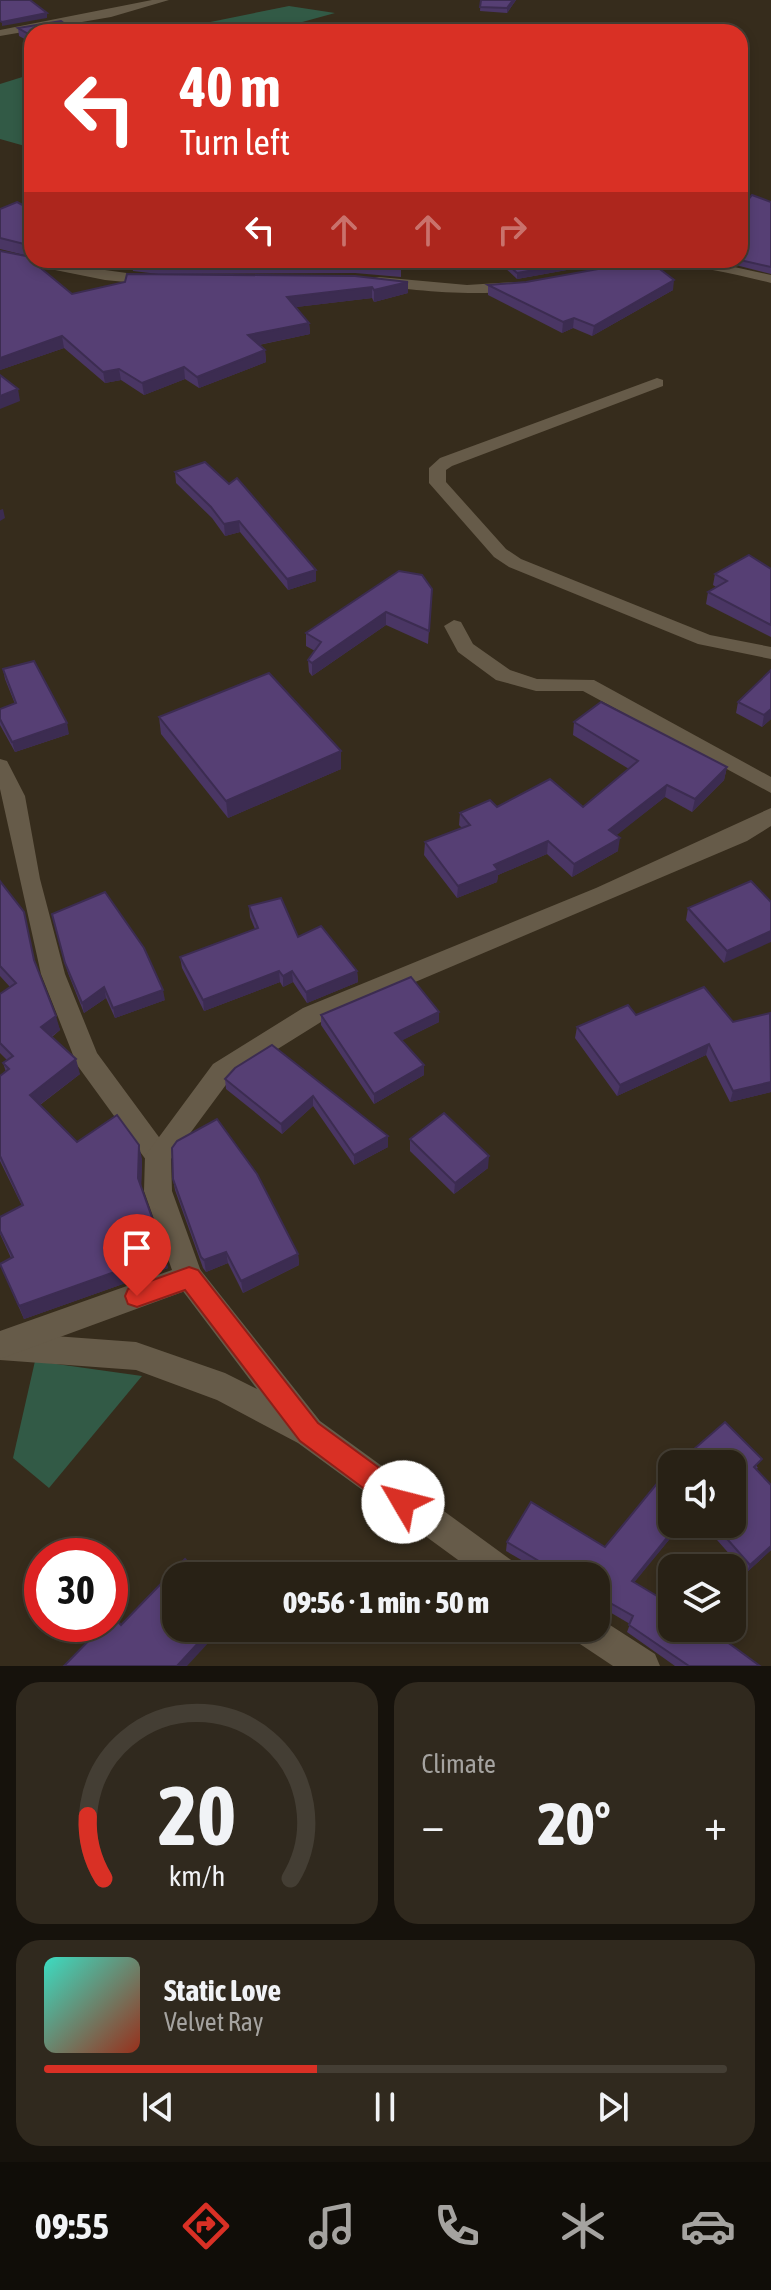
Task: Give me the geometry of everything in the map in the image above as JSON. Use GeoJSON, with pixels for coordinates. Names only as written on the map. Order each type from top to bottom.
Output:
{"type":"FeatureCollection","features":[{"type":"Feature","properties":{"kind":"street"},"geometry":{"type":"LineString","coordinates":[[53,24],[111,14],[164,0]]}},
{"type":"Feature","properties":{"kind":"street"},"geometry":{"type":"LineString","coordinates":[[0,33],[24,29]]}},
{"type":"Feature","properties":{"kind":"street"},"geometry":{"type":"LineString","coordinates":[[0,255],[24,260]]}},
{"type":"Feature","properties":{"kind":"street"},"geometry":{"type":"LineString","coordinates":[[65,268],[105,276],[173,281]]}},
{"type":"Feature","properties":{"kind":"street"},"geometry":{"type":"LineString","coordinates":[[609,270],[616,268]]}},
{"type":"Feature","properties":{"kind":"street"},"geometry":{"type":"LineString","coordinates":[[714,268],[771,279]]}},
{"type":"Feature","properties":{"kind":"street"},"geometry":{"type":"LineString","coordinates":[[368,281],[467,289],[525,285]]}},
{"type":"Feature","properties":{"kind":"street"},"geometry":{"type":"LineString","coordinates":[[657,383],[446,462],[437,468],[438,483],[500,553],[515,563],[705,640],[771,653]]}},
{"type":"Feature","properties":{"kind":"street"},"geometry":{"type":"LineString","coordinates":[[454,626],[465,648],[503,675],[536,685],[587,685],[771,786]]}},
{"type":"Feature","properties":{"kind":"street"},"geometry":{"type":"LineString","coordinates":[[0,766],[14,796],[29,879],[53,974],[86,1058],[158,1156],[158,1191],[189,1277],[309,1432]]}},
{"type":"Feature","properties":{"kind":"street"},"geometry":{"type":"LineString","coordinates":[[158,1156],[222,1071],[312,1015],[631,883],[739,835],[771,816]]}},
{"type":"Feature","properties":{"kind":"street"},"geometry":{"type":"LineString","coordinates":[[0,1346],[189,1277]]}},
{"type":"Feature","properties":{"kind":"street"},"geometry":{"type":"LineString","coordinates":[[0,1346],[136,1356],[225,1388],[309,1432],[488,1562]]}},
{"type":"Feature","properties":{"kind":"street"},"geometry":{"type":"LineString","coordinates":[[607,1642],[643,1666]]}},
{"type":"Feature","properties":{"kind":"green space"},"geometry":{"type":"Polygon","coordinates":[[[289,6],[335,13],[295,24],[200,24],[289,6]]]}},
{"type":"Feature","properties":{"kind":"green space"},"geometry":{"type":"Polygon","coordinates":[[[24,76],[24,146],[0,139],[0,84],[24,76]]]}},
{"type":"Feature","properties":{"kind":"green space"},"geometry":{"type":"Polygon","coordinates":[[[35,1361],[142,1376],[49,1488],[13,1458],[35,1361]]]}},
{"type":"Feature","properties":{"kind":"building"},"geometry":{"type":"Polygon","coordinates":[[[0,0],[30,0],[47,13],[2,22],[0,0]]]}},
{"type":"Feature","properties":{"kind":"building"},"geometry":{"type":"Polygon","coordinates":[[[481,0],[513,0],[507,8],[480,7],[481,0]]]}},
{"type":"Feature","properties":{"kind":"building"},"geometry":{"type":"Polygon","coordinates":[[[752,195],[771,202],[771,267],[748,262],[748,200],[752,195]]]}},
{"type":"Feature","properties":{"kind":"building"},"geometry":{"type":"Polygon","coordinates":[[[17,202],[24,206],[24,244],[0,238],[0,209],[17,202]]]}},
{"type":"Feature","properties":{"kind":"building"},"geometry":{"type":"Polygon","coordinates":[[[0,251],[24,256],[24,268],[41,268],[72,294],[125,282],[127,274],[355,276],[408,282],[374,290],[372,287],[287,297],[309,323],[248,335],[265,350],[197,377],[184,367],[142,383],[119,369],[103,372],[62,336],[0,358],[0,251]]]}},
{"type":"Feature","properties":{"kind":"building"},"geometry":{"type":"Polygon","coordinates":[[[512,268],[545,268],[517,273],[512,268]]]}},
{"type":"Feature","properties":{"kind":"building"},"geometry":{"type":"Polygon","coordinates":[[[604,268],[658,268],[674,280],[594,326],[574,318],[563,322],[488,285],[526,282],[604,268]]]}},
{"type":"Feature","properties":{"kind":"building"},"geometry":{"type":"Polygon","coordinates":[[[0,375],[18,389],[0,396],[0,375]]]}},
{"type":"Feature","properties":{"kind":"building"},"geometry":{"type":"Polygon","coordinates":[[[205,462],[229,484],[237,478],[316,570],[287,579],[239,521],[224,524],[175,472],[205,462]]]}},
{"type":"Feature","properties":{"kind":"building"},"geometry":{"type":"Polygon","coordinates":[[[749,555],[771,569],[771,625],[708,592],[727,581],[715,574],[749,555]]]}},
{"type":"Feature","properties":{"kind":"building"},"geometry":{"type":"Polygon","coordinates":[[[399,571],[422,575],[432,589],[429,631],[386,612],[312,663],[308,660],[321,642],[306,633],[399,571]]]}},
{"type":"Feature","properties":{"kind":"building"},"geometry":{"type":"Polygon","coordinates":[[[34,661],[67,723],[12,742],[0,719],[0,709],[16,703],[3,669],[34,661]]]}},
{"type":"Feature","properties":{"kind":"building"},"geometry":{"type":"Polygon","coordinates":[[[771,670],[771,709],[764,715],[738,702],[771,670]]]}},
{"type":"Feature","properties":{"kind":"building"},"geometry":{"type":"Polygon","coordinates":[[[269,673],[341,751],[226,801],[159,717],[269,673]]]}},
{"type":"Feature","properties":{"kind":"building"},"geometry":{"type":"Polygon","coordinates":[[[601,702],[727,767],[695,799],[667,785],[609,830],[620,838],[574,864],[548,841],[494,865],[498,870],[458,886],[425,842],[470,825],[460,813],[490,800],[497,807],[550,779],[583,807],[638,761],[574,722],[601,702]]]}},
{"type":"Feature","properties":{"kind":"building"},"geometry":{"type":"Polygon","coordinates":[[[0,881],[24,912],[34,960],[56,1016],[41,1027],[76,1059],[30,1095],[77,1142],[117,1115],[139,1145],[138,1178],[165,1254],[19,1306],[0,1264],[13,1257],[0,1231],[0,1217],[23,1205],[0,1156],[0,1076],[9,1069],[3,1063],[13,1056],[0,1043],[0,994],[16,983],[0,966],[0,881]]]}},
{"type":"Feature","properties":{"kind":"building"},"geometry":{"type":"Polygon","coordinates":[[[751,881],[771,902],[771,931],[727,951],[688,908],[751,881]]]}},
{"type":"Feature","properties":{"kind":"building"},"geometry":{"type":"Polygon","coordinates":[[[105,892],[144,948],[163,990],[113,1008],[104,987],[82,1003],[65,963],[52,914],[105,892]]]}},
{"type":"Feature","properties":{"kind":"building"},"geometry":{"type":"Polygon","coordinates":[[[281,898],[298,937],[321,926],[357,971],[306,992],[292,971],[283,976],[279,971],[203,1000],[180,957],[258,928],[249,906],[281,898]]]}},
{"type":"Feature","properties":{"kind":"building"},"geometry":{"type":"Polygon","coordinates":[[[411,977],[439,1012],[395,1033],[424,1065],[374,1094],[321,1015],[411,977]]]}},
{"type":"Feature","properties":{"kind":"building"},"geometry":{"type":"Polygon","coordinates":[[[704,987],[733,1022],[770,1013],[771,1082],[733,1091],[709,1044],[620,1085],[577,1027],[628,1005],[636,1015],[704,987]]]}},
{"type":"Feature","properties":{"kind":"building"},"geometry":{"type":"Polygon","coordinates":[[[272,1045],[388,1136],[354,1155],[313,1096],[281,1124],[225,1079],[235,1068],[272,1045]]]}},
{"type":"Feature","properties":{"kind":"building"},"geometry":{"type":"Polygon","coordinates":[[[444,1113],[489,1156],[455,1183],[410,1139],[444,1113]]]}},
{"type":"Feature","properties":{"kind":"building"},"geometry":{"type":"Polygon","coordinates":[[[217,1119],[257,1174],[298,1254],[241,1281],[226,1252],[204,1260],[201,1257],[173,1179],[172,1148],[177,1141],[217,1119]]]}},
{"type":"Feature","properties":{"kind":"building"},"geometry":{"type":"Polygon","coordinates":[[[725,1422],[762,1459],[754,1467],[771,1485],[771,1546],[750,1565],[746,1554],[740,1554],[726,1538],[746,1538],[746,1450],[693,1450],[725,1422]]]}},
{"type":"Feature","properties":{"kind":"building"},"geometry":{"type":"Polygon","coordinates":[[[658,1482],[658,1538],[667,1538],[632,1581],[658,1597],[658,1642],[727,1642],[760,1666],[689,1666],[629,1625],[633,1616],[610,1603],[610,1562],[541,1562],[507,1542],[531,1502],[605,1547],[658,1482]]]}},
{"type":"Feature","properties":{"kind":"building"},"geometry":{"type":"Polygon","coordinates":[[[162,1583],[162,1642],[199,1642],[177,1666],[64,1666],[87,1642],[128,1642],[128,1618],[162,1583]]]}},
{"type":"Feature","properties":{"kind":"route"},"geometry":{"type":"LineString","coordinates":[[137,1296],[189,1277],[309,1432],[403,1502]]}}]}
